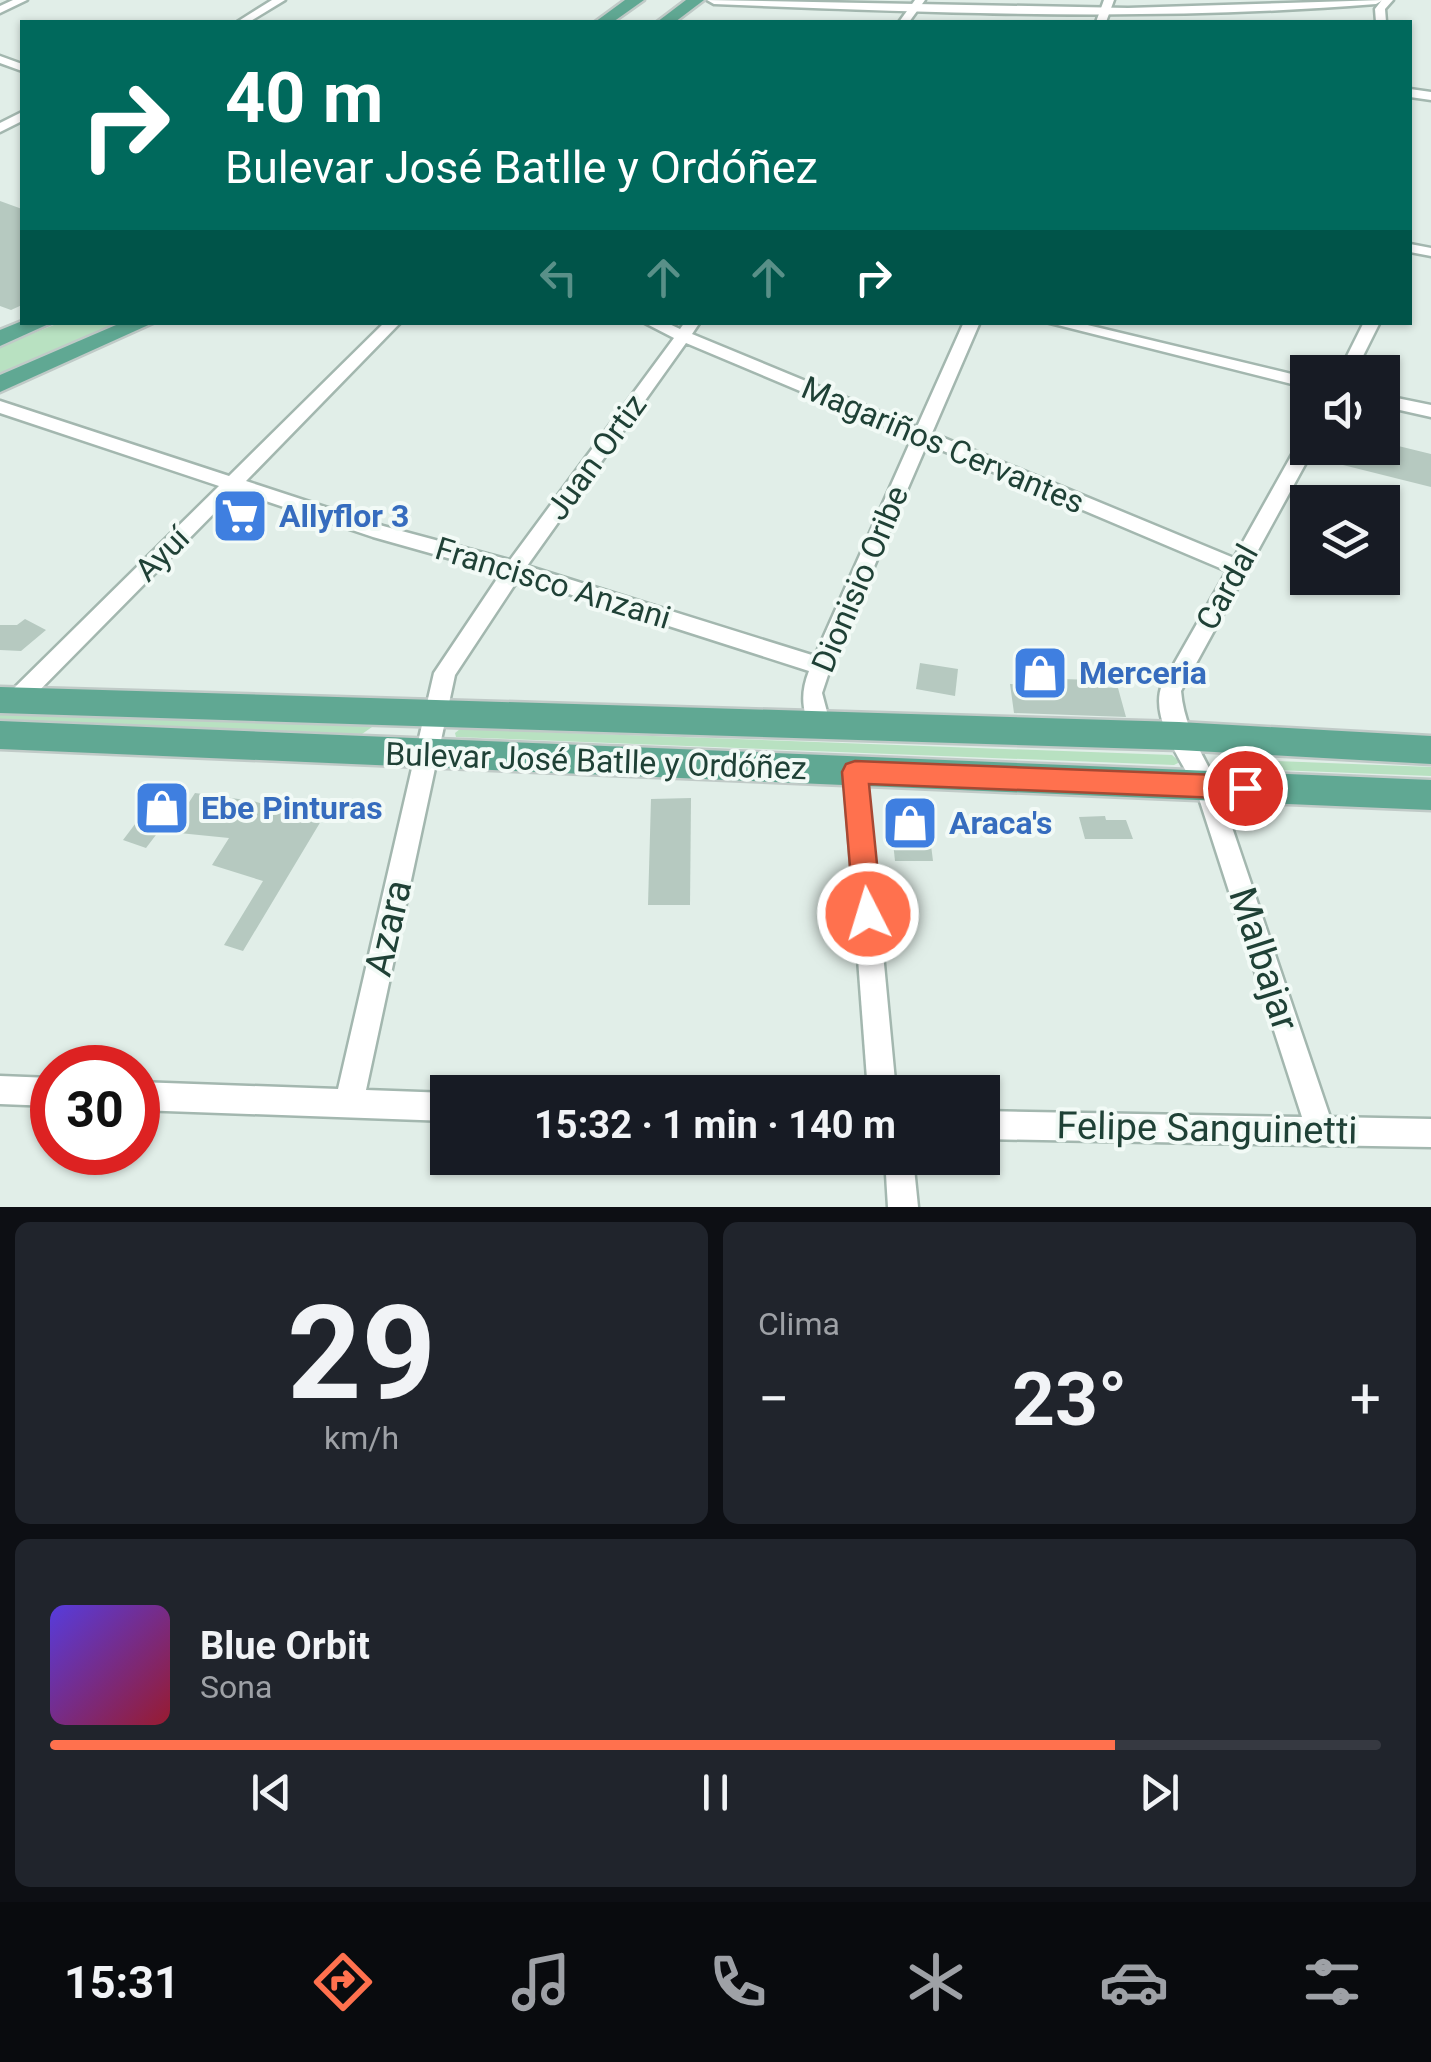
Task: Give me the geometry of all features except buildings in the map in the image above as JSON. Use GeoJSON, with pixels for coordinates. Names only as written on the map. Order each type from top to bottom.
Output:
{"type":"FeatureCollection","features":[{"type":"Feature","properties":{"kind":"main road"},"geometry":{"type":"LineString","coordinates":[[606,20],[636,0]]}},
{"type":"Feature","properties":{"kind":"main road"},"geometry":{"type":"LineString","coordinates":[[668,20],[696,0]]}},
{"type":"Feature","properties":{"kind":"main road"},"geometry":{"type":"LineString","coordinates":[[0,339],[35,325]]}},
{"type":"Feature","properties":{"kind":"main road"},"geometry":{"type":"LineString","coordinates":[[0,384],[137,325]]}},
{"type":"Feature","properties":{"kind":"main road","name":"Bulevar José Batlle y Ordóñez"},"geometry":{"type":"LineString","coordinates":[[8,700],[436,714],[560,714],[820,727],[1180,736],[1431,750]]}},
{"type":"Feature","properties":{"kind":"main road","name":"Bulevar José Batlle y Ordóñez"},"geometry":{"type":"LineString","coordinates":[[0,734],[1431,795]]}},
{"type":"Feature","properties":{"kind":"street"},"geometry":{"type":"LineString","coordinates":[[0,10],[22,0]]}},
{"type":"Feature","properties":{"kind":"street"},"geometry":{"type":"LineString","coordinates":[[245,20],[280,0]]}},
{"type":"Feature","properties":{"kind":"street"},"geometry":{"type":"LineString","coordinates":[[714,0],[918,3],[1105,12],[1268,10],[1376,0]]}},
{"type":"Feature","properties":{"kind":"street","name":"Ayuí"},"geometry":{"type":"LineString","coordinates":[[8,700],[391,325]]}},
{"type":"Feature","properties":{"kind":"street","name":"Dionisio Oribe"},"geometry":{"type":"LineString","coordinates":[[820,727],[811,693],[821,666],[971,325]]}},
{"type":"Feature","properties":{"kind":"street"},"geometry":{"type":"LineString","coordinates":[[1066,325],[1290,379]]}},
{"type":"Feature","properties":{"kind":"street"},"geometry":{"type":"LineString","coordinates":[[1356,355],[1370,325]]}},
{"type":"Feature","properties":{"kind":"street","name":"Magariños Cervantes"},"geometry":{"type":"LineString","coordinates":[[688,329],[922,436],[1237,568]]}},
{"type":"Feature","properties":{"kind":"street","name":"Juan Ortiz"},"geometry":{"type":"LineString","coordinates":[[427,753],[445,674],[514,569],[688,329]]}},
{"type":"Feature","properties":{"kind":"street"},"geometry":{"type":"LineString","coordinates":[[1400,404],[1431,411]]}},
{"type":"Feature","properties":{"kind":"street","name":"Francisco Anzani"},"geometry":{"type":"LineString","coordinates":[[0,407],[380,532],[514,569],[821,666]]}},
{"type":"Feature","properties":{"kind":"street","name":"Cardal"},"geometry":{"type":"LineString","coordinates":[[1180,736],[1170,710],[1170,690],[1295,465]]}},
{"type":"Feature","properties":{"kind":"street","name":"Malbajar"},"geometry":{"type":"LineString","coordinates":[[1180,736],[1207,786],[1320,1128]]}},
{"type":"Feature","properties":{"kind":"street","name":"Azara"},"geometry":{"type":"LineString","coordinates":[[349,1104],[427,753]]}},
{"type":"Feature","properties":{"kind":"street"},"geometry":{"type":"LineString","coordinates":[[855,772],[881,1075]]}},
{"type":"Feature","properties":{"kind":"street"},"geometry":{"type":"LineString","coordinates":[[0,1090],[30,1091]]}},
{"type":"Feature","properties":{"kind":"street"},"geometry":{"type":"LineString","coordinates":[[160,1097],[430,1106]]}},
{"type":"Feature","properties":{"kind":"street","name":"Felipe Sanguinetti"},"geometry":{"type":"LineString","coordinates":[[1000,1125],[1320,1128],[1431,1134]]}},
{"type":"Feature","properties":{"kind":"street"},"geometry":{"type":"LineString","coordinates":[[900,1175],[903,1207]]}},
{"type":"Feature","properties":{"kind":"green space"},"geometry":{"type":"Polygon","coordinates":[[[54,325],[118,325],[0,374],[0,346],[54,325]]]}},
{"type":"Feature","properties":{"kind":"green space"},"geometry":{"type":"Polygon","coordinates":[[[0,709],[372,727],[362,734],[0,720],[0,709]]]}},
{"type":"Feature","properties":{"kind":"green space"},"geometry":{"type":"Polygon","coordinates":[[[460,729],[1172,755],[1180,762],[1174,765],[456,737],[460,729]]]}},
{"type":"Feature","properties":{"kind":"green space"},"geometry":{"type":"Polygon","coordinates":[[[1224,759],[1431,767],[1431,776],[1225,768],[1217,764],[1224,759]]]}},
{"type":"Feature","properties":{"kind":"place","name":"Allyflor 3"},"geometry":{"type":"Point","coordinates":[240,516]}},
{"type":"Feature","properties":{"kind":"place","name":"Merceria"},"geometry":{"type":"Point","coordinates":[1040,673]}},
{"type":"Feature","properties":{"kind":"place","name":"Ebe Pinturas"},"geometry":{"type":"Point","coordinates":[162,808]}},
{"type":"Feature","properties":{"kind":"place","name":"Araca's"},"geometry":{"type":"Point","coordinates":[910,823]}},
{"type":"Feature","properties":{"kind":"route"},"geometry":{"type":"LineString","coordinates":[[868,914],[855,772],[1245,788]]}}]}
